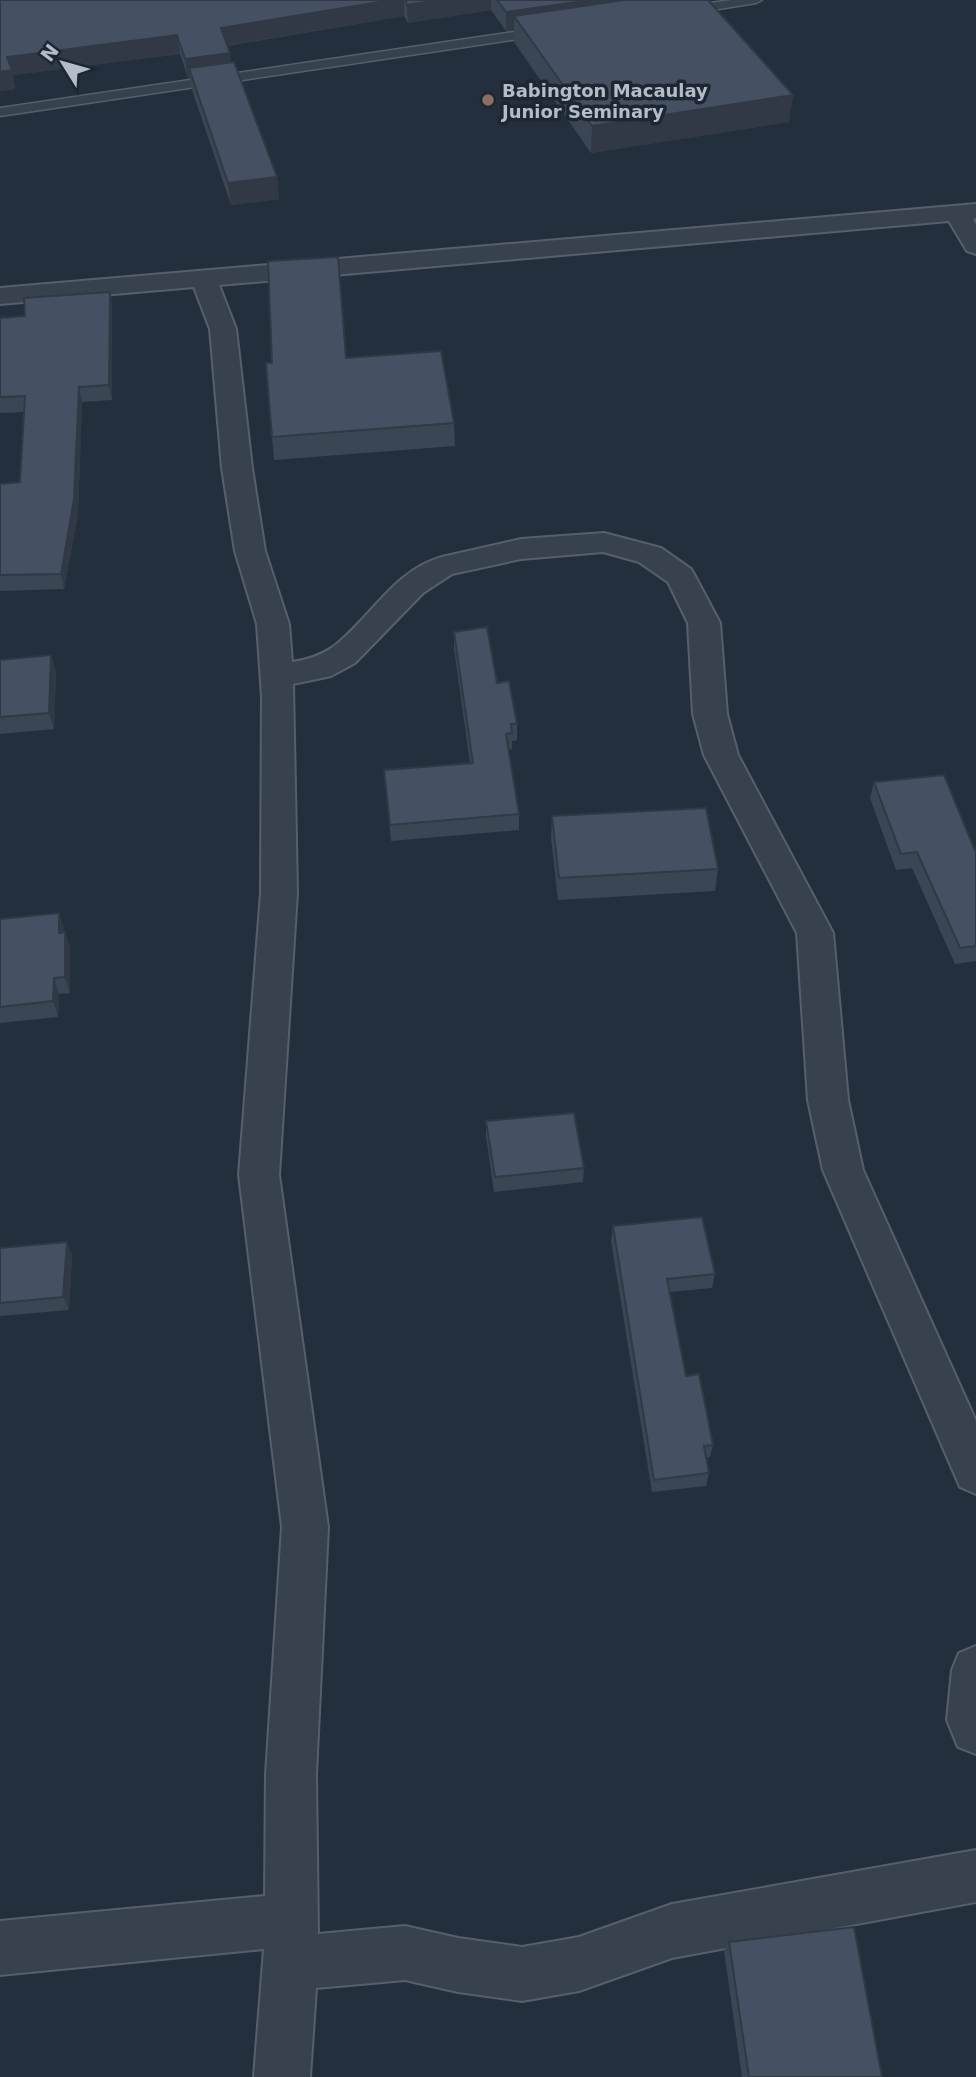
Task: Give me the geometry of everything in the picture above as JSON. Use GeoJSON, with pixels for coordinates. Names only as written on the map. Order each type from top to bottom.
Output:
{"type":"FeatureCollection","features":[{"type":"Feature","properties":{"kind":"street"},"geometry":{"type":"LineString","coordinates":[[0,296],[966,212],[976,246]]}},
{"type":"Feature","properties":{"kind":"street"},"geometry":{"type":"LineString","coordinates":[[204,278],[223,329],[237,468],[250,551],[273,624],[276,676],[279,893],[259,1175],[305,1527],[291,1774],[291,1942],[282,2077]]}},
{"type":"Feature","properties":{"kind":"street"},"geometry":{"type":"LineString","coordinates":[[276,676],[320,668],[344,655],[412,586],[442,567],[521,548],[604,542],[650,555],[680,576],[704,623],[710,714],[721,755],[815,933],[828,1100],[843,1170],[976,1472]]}},
{"type":"Feature","properties":{"kind":"street"},"geometry":{"type":"LineString","coordinates":[[976,1670],[972,1720],[976,1729]]}},
{"type":"Feature","properties":{"kind":"street"},"geometry":{"type":"LineString","coordinates":[[0,1948],[291,1942],[405,1953],[458,1965],[522,1974],[579,1964],[672,1931],[976,1876]]}},
{"type":"Feature","properties":{"kind":"lane"},"geometry":{"type":"LineString","coordinates":[[673,12],[756,0]]}},
{"type":"Feature","properties":{"kind":"lane"},"geometry":{"type":"LineString","coordinates":[[0,112],[550,31]]}},
{"type":"Feature","properties":{"kind":"building"},"geometry":{"type":"Polygon","coordinates":[[[0,0],[392,0],[221,28],[230,53],[185,59],[177,35],[7,57],[12,70],[0,72],[0,0]]]}},
{"type":"Feature","properties":{"kind":"building"},"geometry":{"type":"Polygon","coordinates":[[[405,0],[437,0],[407,5],[405,0]]]}},
{"type":"Feature","properties":{"kind":"building"},"geometry":{"type":"Polygon","coordinates":[[[497,0],[591,0],[506,12],[497,0]]]}},
{"type":"Feature","properties":{"kind":"building"},"geometry":{"type":"Polygon","coordinates":[[[624,0],[708,0],[793,95],[592,126],[514,16],[624,0]]]}},
{"type":"Feature","properties":{"kind":"building"},"geometry":{"type":"Polygon","coordinates":[[[234,62],[277,177],[228,183],[189,68],[234,62]]]}},
{"type":"Feature","properties":{"kind":"building"},"geometry":{"type":"Polygon","coordinates":[[[338,257],[346,358],[441,351],[454,423],[272,437],[266,363],[272,363],[268,261],[338,257]]]}},
{"type":"Feature","properties":{"kind":"building"},"geometry":{"type":"Polygon","coordinates":[[[110,292],[109,385],[79,387],[74,499],[61,574],[0,575],[0,484],[20,482],[25,396],[0,397],[0,318],[25,316],[24,298],[110,292]]]}},
{"type":"Feature","properties":{"kind":"building"},"geometry":{"type":"Polygon","coordinates":[[[487,627],[497,683],[509,681],[517,724],[511,724],[512,733],[506,734],[519,814],[390,825],[384,770],[473,763],[454,632],[487,627]]]}},
{"type":"Feature","properties":{"kind":"building"},"geometry":{"type":"Polygon","coordinates":[[[51,655],[49,713],[0,717],[0,660],[51,655]]]}},
{"type":"Feature","properties":{"kind":"building"},"geometry":{"type":"Polygon","coordinates":[[[944,775],[976,853],[976,946],[960,948],[917,852],[901,854],[874,782],[944,775]]]}},
{"type":"Feature","properties":{"kind":"building"},"geometry":{"type":"Polygon","coordinates":[[[706,808],[718,869],[559,878],[552,816],[706,808]]]}},
{"type":"Feature","properties":{"kind":"building"},"geometry":{"type":"Polygon","coordinates":[[[59,913],[59,933],[65,932],[65,977],[54,978],[53,1001],[0,1007],[0,919],[59,913]]]}},
{"type":"Feature","properties":{"kind":"building"},"geometry":{"type":"Polygon","coordinates":[[[574,1113],[584,1168],[495,1177],[486,1121],[574,1113]]]}},
{"type":"Feature","properties":{"kind":"building"},"geometry":{"type":"Polygon","coordinates":[[[702,1217],[715,1274],[667,1279],[686,1376],[699,1374],[713,1445],[704,1446],[709,1473],[654,1480],[613,1226],[702,1217]]]}},
{"type":"Feature","properties":{"kind":"building"},"geometry":{"type":"Polygon","coordinates":[[[67,1242],[63,1297],[0,1303],[0,1248],[67,1242]]]}},
{"type":"Feature","properties":{"kind":"building"},"geometry":{"type":"Polygon","coordinates":[[[854,1927],[882,2077],[749,2077],[729,1942],[854,1927]]]}},
{"type":"Feature","properties":{"kind":"place","name":"Babington Macaulay Junior Seminary"},"geometry":{"type":"Point","coordinates":[488,100]}}]}
